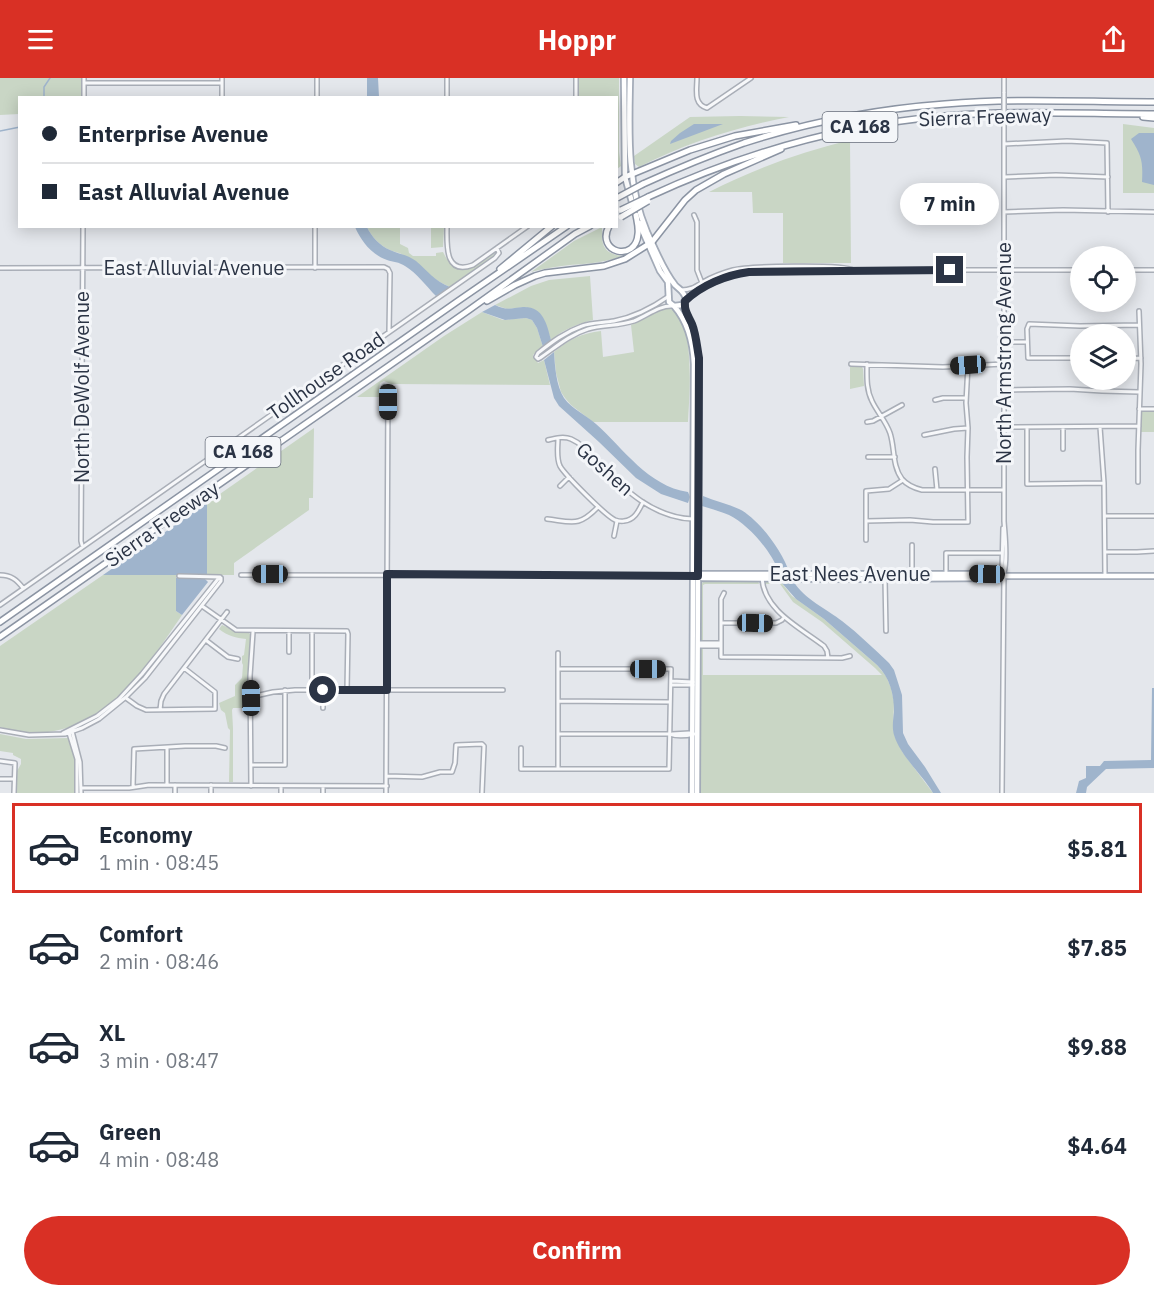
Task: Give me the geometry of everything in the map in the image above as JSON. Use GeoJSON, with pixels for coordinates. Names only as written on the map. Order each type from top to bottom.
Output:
{"type":"FeatureCollection","features":[{"type":"Feature","properties":{"kind":"highway","name":"Sierra Freeway"},"geometry":{"type":"LineString","coordinates":[[618,197],[698,160],[818,122],[881,111],[952,103],[1154,101]]}},
{"type":"Feature","properties":{"kind":"highway","name":"Sierra Freeway"},"geometry":{"type":"LineString","coordinates":[[619,215],[676,184],[756,153],[842,130],[899,121],[962,115],[1124,114],[1154,116]]}},
{"type":"Feature","properties":{"kind":"highway"},"geometry":{"type":"LineString","coordinates":[[618,182],[690,150],[735,136],[818,122]]}},
{"type":"Feature","properties":{"kind":"highway"},"geometry":{"type":"LineString","coordinates":[[469,310],[535,276],[594,268],[624,259],[650,244],[685,200],[706,183],[776,150],[842,130]]}},
{"type":"Feature","properties":{"kind":"highway"},"geometry":{"type":"LineString","coordinates":[[608,228],[606,235],[608,245],[615,251],[627,251],[634,246],[638,238],[636,215]]}},
{"type":"Feature","properties":{"kind":"highway"},"geometry":{"type":"LineString","coordinates":[[485,283],[550,228]]}},
{"type":"Feature","properties":{"kind":"highway","name":"Sierra Freeway"},"geometry":{"type":"LineString","coordinates":[[0,622],[564,228]]}},
{"type":"Feature","properties":{"kind":"highway","name":"Sierra Freeway"},"geometry":{"type":"LineString","coordinates":[[0,637],[586,228]]}},
{"type":"Feature","properties":{"kind":"main road"},"geometry":{"type":"LineString","coordinates":[[624,78],[630,199],[650,244],[674,284],[685,295],[685,310],[692,324],[698,351],[693,683],[697,793]]}},
{"type":"Feature","properties":{"kind":"main road"},"geometry":{"type":"LineString","coordinates":[[630,78],[628,176],[660,271],[668,282],[669,302],[681,315],[692,344],[693,519],[698,644],[692,793]]}},
{"type":"Feature","properties":{"kind":"main road"},"geometry":{"type":"LineString","coordinates":[[669,296],[674,291],[681,290]]}},
{"type":"Feature","properties":{"kind":"main road"},"geometry":{"type":"LineString","coordinates":[[674,306],[685,301]]}},
{"type":"Feature","properties":{"kind":"main road"},"geometry":{"type":"LineString","coordinates":[[693,356],[699,388]]}},
{"type":"Feature","properties":{"kind":"main road","name":"East Nees Avenue"},"geometry":{"type":"LineString","coordinates":[[696,576],[762,579],[885,578],[946,573],[1154,576]]}},
{"type":"Feature","properties":{"kind":"main road","name":"East Nees Avenue"},"geometry":{"type":"LineString","coordinates":[[696,576],[702,574],[1000,578],[1003,575]]}},
{"type":"Feature","properties":{"kind":"street"},"geometry":{"type":"LineString","coordinates":[[317,78],[317,96]]}},
{"type":"Feature","properties":{"kind":"street"},"geometry":{"type":"LineString","coordinates":[[447,78],[447,96]]}},
{"type":"Feature","properties":{"kind":"street"},"geometry":{"type":"LineString","coordinates":[[576,78],[576,96]]}},
{"type":"Feature","properties":{"kind":"street"},"geometry":{"type":"LineString","coordinates":[[697,78],[696,98],[703,107],[707,108],[751,78]]}},
{"type":"Feature","properties":{"kind":"street","name":"North Armstrong Avenue"},"geometry":{"type":"LineString","coordinates":[[1003,575],[1005,570],[1004,78]]}},
{"type":"Feature","properties":{"kind":"street"},"geometry":{"type":"LineString","coordinates":[[84,96],[84,80],[222,80],[222,96]]}},
{"type":"Feature","properties":{"kind":"street"},"geometry":{"type":"LineString","coordinates":[[1004,144],[1059,141],[1107,143],[1108,212]]}},
{"type":"Feature","properties":{"kind":"street"},"geometry":{"type":"LineString","coordinates":[[1004,177],[1062,175],[1108,177]]}},
{"type":"Feature","properties":{"kind":"street"},"geometry":{"type":"LineString","coordinates":[[1004,212],[1063,210],[1154,212]]}},
{"type":"Feature","properties":{"kind":"street"},"geometry":{"type":"LineString","coordinates":[[694,215],[697,222],[697,270],[702,283]]}},
{"type":"Feature","properties":{"kind":"street","name":"North DeWolf Avenue"},"geometry":{"type":"LineString","coordinates":[[83,228],[81,530],[83,546]]}},
{"type":"Feature","properties":{"kind":"street"},"geometry":{"type":"LineString","coordinates":[[315,228],[315,268]]}},
{"type":"Feature","properties":{"kind":"street"},"geometry":{"type":"LineString","coordinates":[[447,228],[447,253],[451,261],[462,267],[470,266],[525,228]]}},
{"type":"Feature","properties":{"kind":"street","name":"Tollhouse Road"},"geometry":{"type":"LineString","coordinates":[[0,605],[497,256],[499,253],[497,248]]}},
{"type":"Feature","properties":{"kind":"street","name":"East Alluvial Avenue"},"geometry":{"type":"LineString","coordinates":[[0,267],[384,267],[390,273],[389,332]]}},
{"type":"Feature","properties":{"kind":"street"},"geometry":{"type":"LineString","coordinates":[[681,290],[691,289],[729,271],[746,267],[834,267],[853,270]]}},
{"type":"Feature","properties":{"kind":"street"},"geometry":{"type":"LineString","coordinates":[[685,301],[703,288],[729,276],[742,273],[853,270],[1070,270]]}},
{"type":"Feature","properties":{"kind":"street"},"geometry":{"type":"LineString","coordinates":[[1136,270],[1154,270]]}},
{"type":"Feature","properties":{"kind":"street"},"geometry":{"type":"LineString","coordinates":[[669,296],[633,316],[591,323],[571,330],[538,353],[536,358],[540,358],[577,333],[626,323],[663,306],[674,306]]}},
{"type":"Feature","properties":{"kind":"street"},"geometry":{"type":"LineString","coordinates":[[1138,482],[1141,358],[1139,310]]}},
{"type":"Feature","properties":{"kind":"street"},"geometry":{"type":"LineString","coordinates":[[1070,358],[1028,358],[1029,324],[1139,325]]}},
{"type":"Feature","properties":{"kind":"street"},"geometry":{"type":"LineString","coordinates":[[1004,342],[1027,342]]}},
{"type":"Feature","properties":{"kind":"street"},"geometry":{"type":"LineString","coordinates":[[1136,358],[1141,358]]}},
{"type":"Feature","properties":{"kind":"street"},"geometry":{"type":"LineString","coordinates":[[851,364],[904,366],[1004,364]]}},
{"type":"Feature","properties":{"kind":"street"},"geometry":{"type":"LineString","coordinates":[[867,364],[869,394],[890,432],[897,472],[903,480],[911,487],[918,489],[1004,490]]}},
{"type":"Feature","properties":{"kind":"street"},"geometry":{"type":"LineString","coordinates":[[866,521],[968,522],[966,398],[968,365]]}},
{"type":"Feature","properties":{"kind":"street"},"geometry":{"type":"LineString","coordinates":[[384,387],[388,391],[386,793]]}},
{"type":"Feature","properties":{"kind":"street"},"geometry":{"type":"LineString","coordinates":[[1004,390],[1070,389],[1140,392]]}},
{"type":"Feature","properties":{"kind":"street"},"geometry":{"type":"LineString","coordinates":[[935,400],[966,398]]}},
{"type":"Feature","properties":{"kind":"street"},"geometry":{"type":"LineString","coordinates":[[867,422],[902,405]]}},
{"type":"Feature","properties":{"kind":"street"},"geometry":{"type":"LineString","coordinates":[[1139,409],[1154,409]]}},
{"type":"Feature","properties":{"kind":"street"},"geometry":{"type":"LineString","coordinates":[[1004,427],[1139,426]]}},
{"type":"Feature","properties":{"kind":"street"},"geometry":{"type":"LineString","coordinates":[[1027,427],[1027,484],[1104,483]]}},
{"type":"Feature","properties":{"kind":"street"},"geometry":{"type":"LineString","coordinates":[[1063,427],[1063,449]]}},
{"type":"Feature","properties":{"kind":"street"},"geometry":{"type":"LineString","coordinates":[[1101,427],[1105,576]]}},
{"type":"Feature","properties":{"kind":"street"},"geometry":{"type":"LineString","coordinates":[[924,435],[968,428]]}},
{"type":"Feature","properties":{"kind":"street"},"geometry":{"type":"LineString","coordinates":[[558,438],[559,463],[563,471],[598,507],[617,521],[626,521],[633,518],[643,502]]}},
{"type":"Feature","properties":{"kind":"street","name":"Goshen"},"geometry":{"type":"LineString","coordinates":[[548,440],[567,438],[581,445],[627,491],[643,502],[673,515],[693,519]]}},
{"type":"Feature","properties":{"kind":"street"},"geometry":{"type":"LineString","coordinates":[[868,457],[895,457]]}},
{"type":"Feature","properties":{"kind":"street"},"geometry":{"type":"LineString","coordinates":[[935,469],[937,490]]}},
{"type":"Feature","properties":{"kind":"street"},"geometry":{"type":"LineString","coordinates":[[560,486],[569,477]]}},
{"type":"Feature","properties":{"kind":"street"},"geometry":{"type":"LineString","coordinates":[[866,540],[866,491],[889,489],[903,480]]}},
{"type":"Feature","properties":{"kind":"street"},"geometry":{"type":"LineString","coordinates":[[548,519],[580,521],[598,507]]}},
{"type":"Feature","properties":{"kind":"street"},"geometry":{"type":"LineString","coordinates":[[671,521],[673,515]]}},
{"type":"Feature","properties":{"kind":"street"},"geometry":{"type":"LineString","coordinates":[[1105,516],[1154,516]]}},
{"type":"Feature","properties":{"kind":"street","name":"North Armstrong Avenue"},"geometry":{"type":"LineString","coordinates":[[1002,793],[1004,520]]}},
{"type":"Feature","properties":{"kind":"street"},"geometry":{"type":"LineString","coordinates":[[614,536],[617,521]]}},
{"type":"Feature","properties":{"kind":"street"},"geometry":{"type":"LineString","coordinates":[[910,576],[912,545]]}},
{"type":"Feature","properties":{"kind":"street"},"geometry":{"type":"LineString","coordinates":[[1105,552],[1154,551]]}},
{"type":"Feature","properties":{"kind":"street"},"geometry":{"type":"LineString","coordinates":[[946,573],[946,553],[1002,553]]}},
{"type":"Feature","properties":{"kind":"street"},"geometry":{"type":"LineString","coordinates":[[0,575],[13,578],[23,588]]}},
{"type":"Feature","properties":{"kind":"street","name":"East Nees Avenue"},"geometry":{"type":"LineString","coordinates":[[241,575],[696,576]]}},
{"type":"Feature","properties":{"kind":"street"},"geometry":{"type":"LineString","coordinates":[[0,730],[29,735],[65,734],[97,716],[124,696],[221,581],[221,578],[179,576]]}},
{"type":"Feature","properties":{"kind":"street"},"geometry":{"type":"LineString","coordinates":[[885,578],[886,631]]}},
{"type":"Feature","properties":{"kind":"street"},"geometry":{"type":"LineString","coordinates":[[762,579],[765,594],[775,609],[824,646],[828,658]]}},
{"type":"Feature","properties":{"kind":"street"},"geometry":{"type":"LineString","coordinates":[[724,593],[721,599],[721,657],[842,658],[850,656]]}},
{"type":"Feature","properties":{"kind":"street"},"geometry":{"type":"LineString","coordinates":[[200,604],[236,630],[347,632],[347,690]]}},
{"type":"Feature","properties":{"kind":"street"},"geometry":{"type":"LineString","coordinates":[[160,710],[164,694],[207,641],[227,612]]}},
{"type":"Feature","properties":{"kind":"street"},"geometry":{"type":"LineString","coordinates":[[721,623],[776,623],[784,617]]}},
{"type":"Feature","properties":{"kind":"street"},"geometry":{"type":"LineString","coordinates":[[251,786],[253,631]]}},
{"type":"Feature","properties":{"kind":"street"},"geometry":{"type":"LineString","coordinates":[[289,631],[289,652]]}},
{"type":"Feature","properties":{"kind":"street"},"geometry":{"type":"LineString","coordinates":[[312,631],[312,689]]}},
{"type":"Feature","properties":{"kind":"street"},"geometry":{"type":"LineString","coordinates":[[207,641],[228,657],[238,659]]}},
{"type":"Feature","properties":{"kind":"street"},"geometry":{"type":"LineString","coordinates":[[698,644],[721,645]]}},
{"type":"Feature","properties":{"kind":"street"},"geometry":{"type":"LineString","coordinates":[[558,653],[558,769]]}},
{"type":"Feature","properties":{"kind":"street"},"geometry":{"type":"LineString","coordinates":[[124,696],[141,708],[215,709],[215,692],[184,668]]}},
{"type":"Feature","properties":{"kind":"street"},"geometry":{"type":"LineString","coordinates":[[521,748],[521,769],[669,769],[671,669],[558,669]]}},
{"type":"Feature","properties":{"kind":"street"},"geometry":{"type":"LineString","coordinates":[[671,683],[693,683]]}},
{"type":"Feature","properties":{"kind":"street"},"geometry":{"type":"LineString","coordinates":[[251,698],[285,690],[312,689],[503,690]]}},
{"type":"Feature","properties":{"kind":"street"},"geometry":{"type":"LineString","coordinates":[[251,765],[285,765],[285,690]]}},
{"type":"Feature","properties":{"kind":"street"},"geometry":{"type":"LineString","coordinates":[[323,690],[323,708]]}},
{"type":"Feature","properties":{"kind":"street"},"geometry":{"type":"LineString","coordinates":[[558,701],[670,702]]}},
{"type":"Feature","properties":{"kind":"street"},"geometry":{"type":"LineString","coordinates":[[70,731],[79,753],[81,788],[79,793]]}},
{"type":"Feature","properties":{"kind":"street"},"geometry":{"type":"LineString","coordinates":[[70,731],[77,759],[79,793]]}},
{"type":"Feature","properties":{"kind":"street"},"geometry":{"type":"LineString","coordinates":[[558,734],[688,736],[695,734]]}},
{"type":"Feature","properties":{"kind":"street"},"geometry":{"type":"LineString","coordinates":[[387,776],[427,776],[440,772],[452,772],[456,745],[484,745],[482,793]]}},
{"type":"Feature","properties":{"kind":"street"},"geometry":{"type":"LineString","coordinates":[[133,787],[134,749],[179,746],[225,748]]}},
{"type":"Feature","properties":{"kind":"street"},"geometry":{"type":"LineString","coordinates":[[166,748],[167,785]]}},
{"type":"Feature","properties":{"kind":"street"},"geometry":{"type":"LineString","coordinates":[[0,761],[15,763],[14,793]]}},
{"type":"Feature","properties":{"kind":"street"},"geometry":{"type":"LineString","coordinates":[[0,778],[14,779]]}},
{"type":"Feature","properties":{"kind":"street"},"geometry":{"type":"LineString","coordinates":[[81,788],[167,785],[387,786]]}},
{"type":"Feature","properties":{"kind":"street"},"geometry":{"type":"LineString","coordinates":[[175,785],[175,793]]}},
{"type":"Feature","properties":{"kind":"street"},"geometry":{"type":"LineString","coordinates":[[211,785],[211,793]]}},
{"type":"Feature","properties":{"kind":"street"},"geometry":{"type":"LineString","coordinates":[[140,786],[140,793]]}},
{"type":"Feature","properties":{"kind":"street"},"geometry":{"type":"LineString","coordinates":[[281,786],[281,793]]}},
{"type":"Feature","properties":{"kind":"street"},"geometry":{"type":"LineString","coordinates":[[323,786],[323,793]]}},
{"type":"Feature","properties":{"kind":"street"},"geometry":{"type":"LineString","coordinates":[[104,788],[104,793]]}},
{"type":"Feature","properties":{"kind":"green space"},"geometry":{"type":"Polygon","coordinates":[[[0,78],[81,78],[81,96],[18,96],[18,114],[0,115],[0,78]]]}},
{"type":"Feature","properties":{"kind":"green space"},"geometry":{"type":"Polygon","coordinates":[[[578,78],[619,78],[621,166],[618,168],[618,96],[578,96],[578,78]]]}},
{"type":"Feature","properties":{"kind":"green space"},"geometry":{"type":"Polygon","coordinates":[[[690,117],[789,117],[712,137],[675,150],[639,167],[635,164],[634,156],[690,117]]]}},
{"type":"Feature","properties":{"kind":"green space"},"geometry":{"type":"Polygon","coordinates":[[[1123,124],[1154,128],[1154,193],[1123,193],[1123,124]]]}},
{"type":"Feature","properties":{"kind":"green space"},"geometry":{"type":"Polygon","coordinates":[[[850,140],[851,263],[783,263],[783,213],[753,213],[752,192],[709,192],[778,162],[850,140]]]}},
{"type":"Feature","properties":{"kind":"green space"},"geometry":{"type":"Polygon","coordinates":[[[368,228],[400,228],[400,244],[408,248],[409,253],[413,256],[436,256],[436,253],[443,252],[455,267],[461,269],[468,269],[496,252],[450,287],[431,277],[401,254],[383,246],[368,228]]]}},
{"type":"Feature","properties":{"kind":"green space"},"geometry":{"type":"Polygon","coordinates":[[[431,228],[444,228],[443,247],[431,248],[431,228]]]}},
{"type":"Feature","properties":{"kind":"green space"},"geometry":{"type":"Polygon","coordinates":[[[602,228],[606,250],[622,256],[605,261],[552,267],[531,272],[574,241],[602,228]]]}},
{"type":"Feature","properties":{"kind":"green space"},"geometry":{"type":"Polygon","coordinates":[[[590,276],[593,320],[571,327],[551,340],[544,320],[526,307],[507,309],[495,305],[531,286],[549,280],[590,276]]]}},
{"type":"Feature","properties":{"kind":"green space"},"geometry":{"type":"Polygon","coordinates":[[[668,308],[677,314],[684,326],[687,341],[690,378],[688,422],[593,422],[571,405],[561,392],[554,352],[576,338],[601,331],[603,357],[634,352],[631,325],[668,308]]]}},
{"type":"Feature","properties":{"kind":"green space"},"geometry":{"type":"Polygon","coordinates":[[[482,312],[503,320],[526,318],[532,320],[543,347],[533,355],[538,363],[544,360],[550,385],[391,384],[384,381],[380,383],[379,389],[385,397],[357,397],[444,336],[482,312]]]}},
{"type":"Feature","properties":{"kind":"green space"},"geometry":{"type":"Polygon","coordinates":[[[850,367],[862,367],[864,386],[850,389],[850,367]]]}},
{"type":"Feature","properties":{"kind":"green space"},"geometry":{"type":"Polygon","coordinates":[[[1142,411],[1154,411],[1154,432],[1141,432],[1142,411]]]}},
{"type":"Feature","properties":{"kind":"green space"},"geometry":{"type":"Polygon","coordinates":[[[314,428],[313,498],[309,498],[309,510],[234,563],[234,575],[207,575],[207,503],[314,428]]]}},
{"type":"Feature","properties":{"kind":"green space"},"geometry":{"type":"Polygon","coordinates":[[[103,575],[176,575],[176,611],[182,615],[129,686],[108,705],[85,720],[60,730],[32,733],[0,727],[0,646],[103,575]]]}},
{"type":"Feature","properties":{"kind":"green space"},"geometry":{"type":"Polygon","coordinates":[[[704,581],[758,581],[759,584],[703,585],[703,641],[700,639],[701,584],[704,581]]]}},
{"type":"Feature","properties":{"kind":"green space"},"geometry":{"type":"Polygon","coordinates":[[[768,581],[781,582],[792,596],[824,619],[877,665],[886,676],[894,702],[895,737],[903,753],[933,793],[700,793],[701,648],[703,648],[703,675],[882,675],[822,622],[793,602],[780,584],[765,584],[768,581]]]}},
{"type":"Feature","properties":{"kind":"green space"},"geometry":{"type":"Polygon","coordinates":[[[222,625],[251,635],[248,708],[233,708],[232,710],[233,782],[229,782],[230,730],[219,703],[235,696],[235,685],[242,678],[242,656],[246,639],[235,637],[219,629],[222,625]]]}},
{"type":"Feature","properties":{"kind":"green space"},"geometry":{"type":"Polygon","coordinates":[[[0,734],[26,739],[68,738],[74,756],[75,793],[17,793],[17,771],[21,759],[13,753],[0,751],[0,734]]]}},
{"type":"Feature","properties":{"kind":"water"},"geometry":{"type":"Polygon","coordinates":[[[367,78],[378,78],[379,96],[367,96],[367,78]]]}},
{"type":"Feature","properties":{"kind":"water"},"geometry":{"type":"Polygon","coordinates":[[[694,124],[723,124],[670,144],[680,133],[694,124]]]}},
{"type":"Feature","properties":{"kind":"water"},"geometry":{"type":"Polygon","coordinates":[[[1139,133],[1154,133],[1154,185],[1142,182],[1141,159],[1131,139],[1139,133]]]}},
{"type":"Feature","properties":{"kind":"water"},"geometry":{"type":"Polygon","coordinates":[[[356,228],[368,228],[383,246],[413,259],[435,279],[450,287],[436,296],[409,269],[382,258],[372,251],[356,228]]]}},
{"type":"Feature","properties":{"kind":"water"},"geometry":{"type":"Polygon","coordinates":[[[495,305],[506,309],[530,307],[535,309],[546,322],[551,340],[543,347],[532,320],[526,318],[505,320],[482,312],[495,305]]]}},
{"type":"Feature","properties":{"kind":"water"},"geometry":{"type":"Polygon","coordinates":[[[554,352],[558,382],[567,402],[596,424],[649,474],[674,488],[688,492],[690,497],[688,503],[661,494],[636,478],[559,406],[554,398],[544,360],[554,352]]]}},
{"type":"Feature","properties":{"kind":"water"},"geometry":{"type":"Polygon","coordinates":[[[703,496],[739,509],[754,520],[776,546],[789,572],[779,572],[765,547],[737,519],[702,506],[703,496]]]}},
{"type":"Feature","properties":{"kind":"water"},"geometry":{"type":"Polygon","coordinates":[[[207,503],[207,575],[103,575],[207,503]]]}},
{"type":"Feature","properties":{"kind":"water"},"geometry":{"type":"Polygon","coordinates":[[[176,578],[204,578],[208,582],[182,615],[176,611],[176,578]]]}},
{"type":"Feature","properties":{"kind":"water"},"geometry":{"type":"Polygon","coordinates":[[[781,582],[794,582],[803,593],[848,626],[889,663],[894,670],[902,695],[903,733],[941,793],[933,793],[897,743],[893,730],[892,693],[881,670],[824,619],[796,599],[781,582]]]}},
{"type":"Feature","properties":{"kind":"water"},"geometry":{"type":"Polygon","coordinates":[[[1152,688],[1154,688],[1154,768],[1106,769],[1087,787],[1086,793],[1076,793],[1079,781],[1086,778],[1086,766],[1100,766],[1104,761],[1151,760],[1152,688]]]}},
{"type":"Feature","properties":{"kind":"waterway"},"geometry":{"type":"LineString","coordinates":[[44,96],[44,87],[50,78]]}},
{"type":"Feature","properties":{"kind":"waterway"},"geometry":{"type":"LineString","coordinates":[[0,131],[18,127]]}},
{"type":"Feature","properties":{"kind":"route"},"geometry":{"type":"LineString","coordinates":[[323,690],[387,690],[387,574],[698,576],[699,358],[692,324],[685,312],[685,301],[694,293],[729,276],[749,272],[950,270]]}}]}
